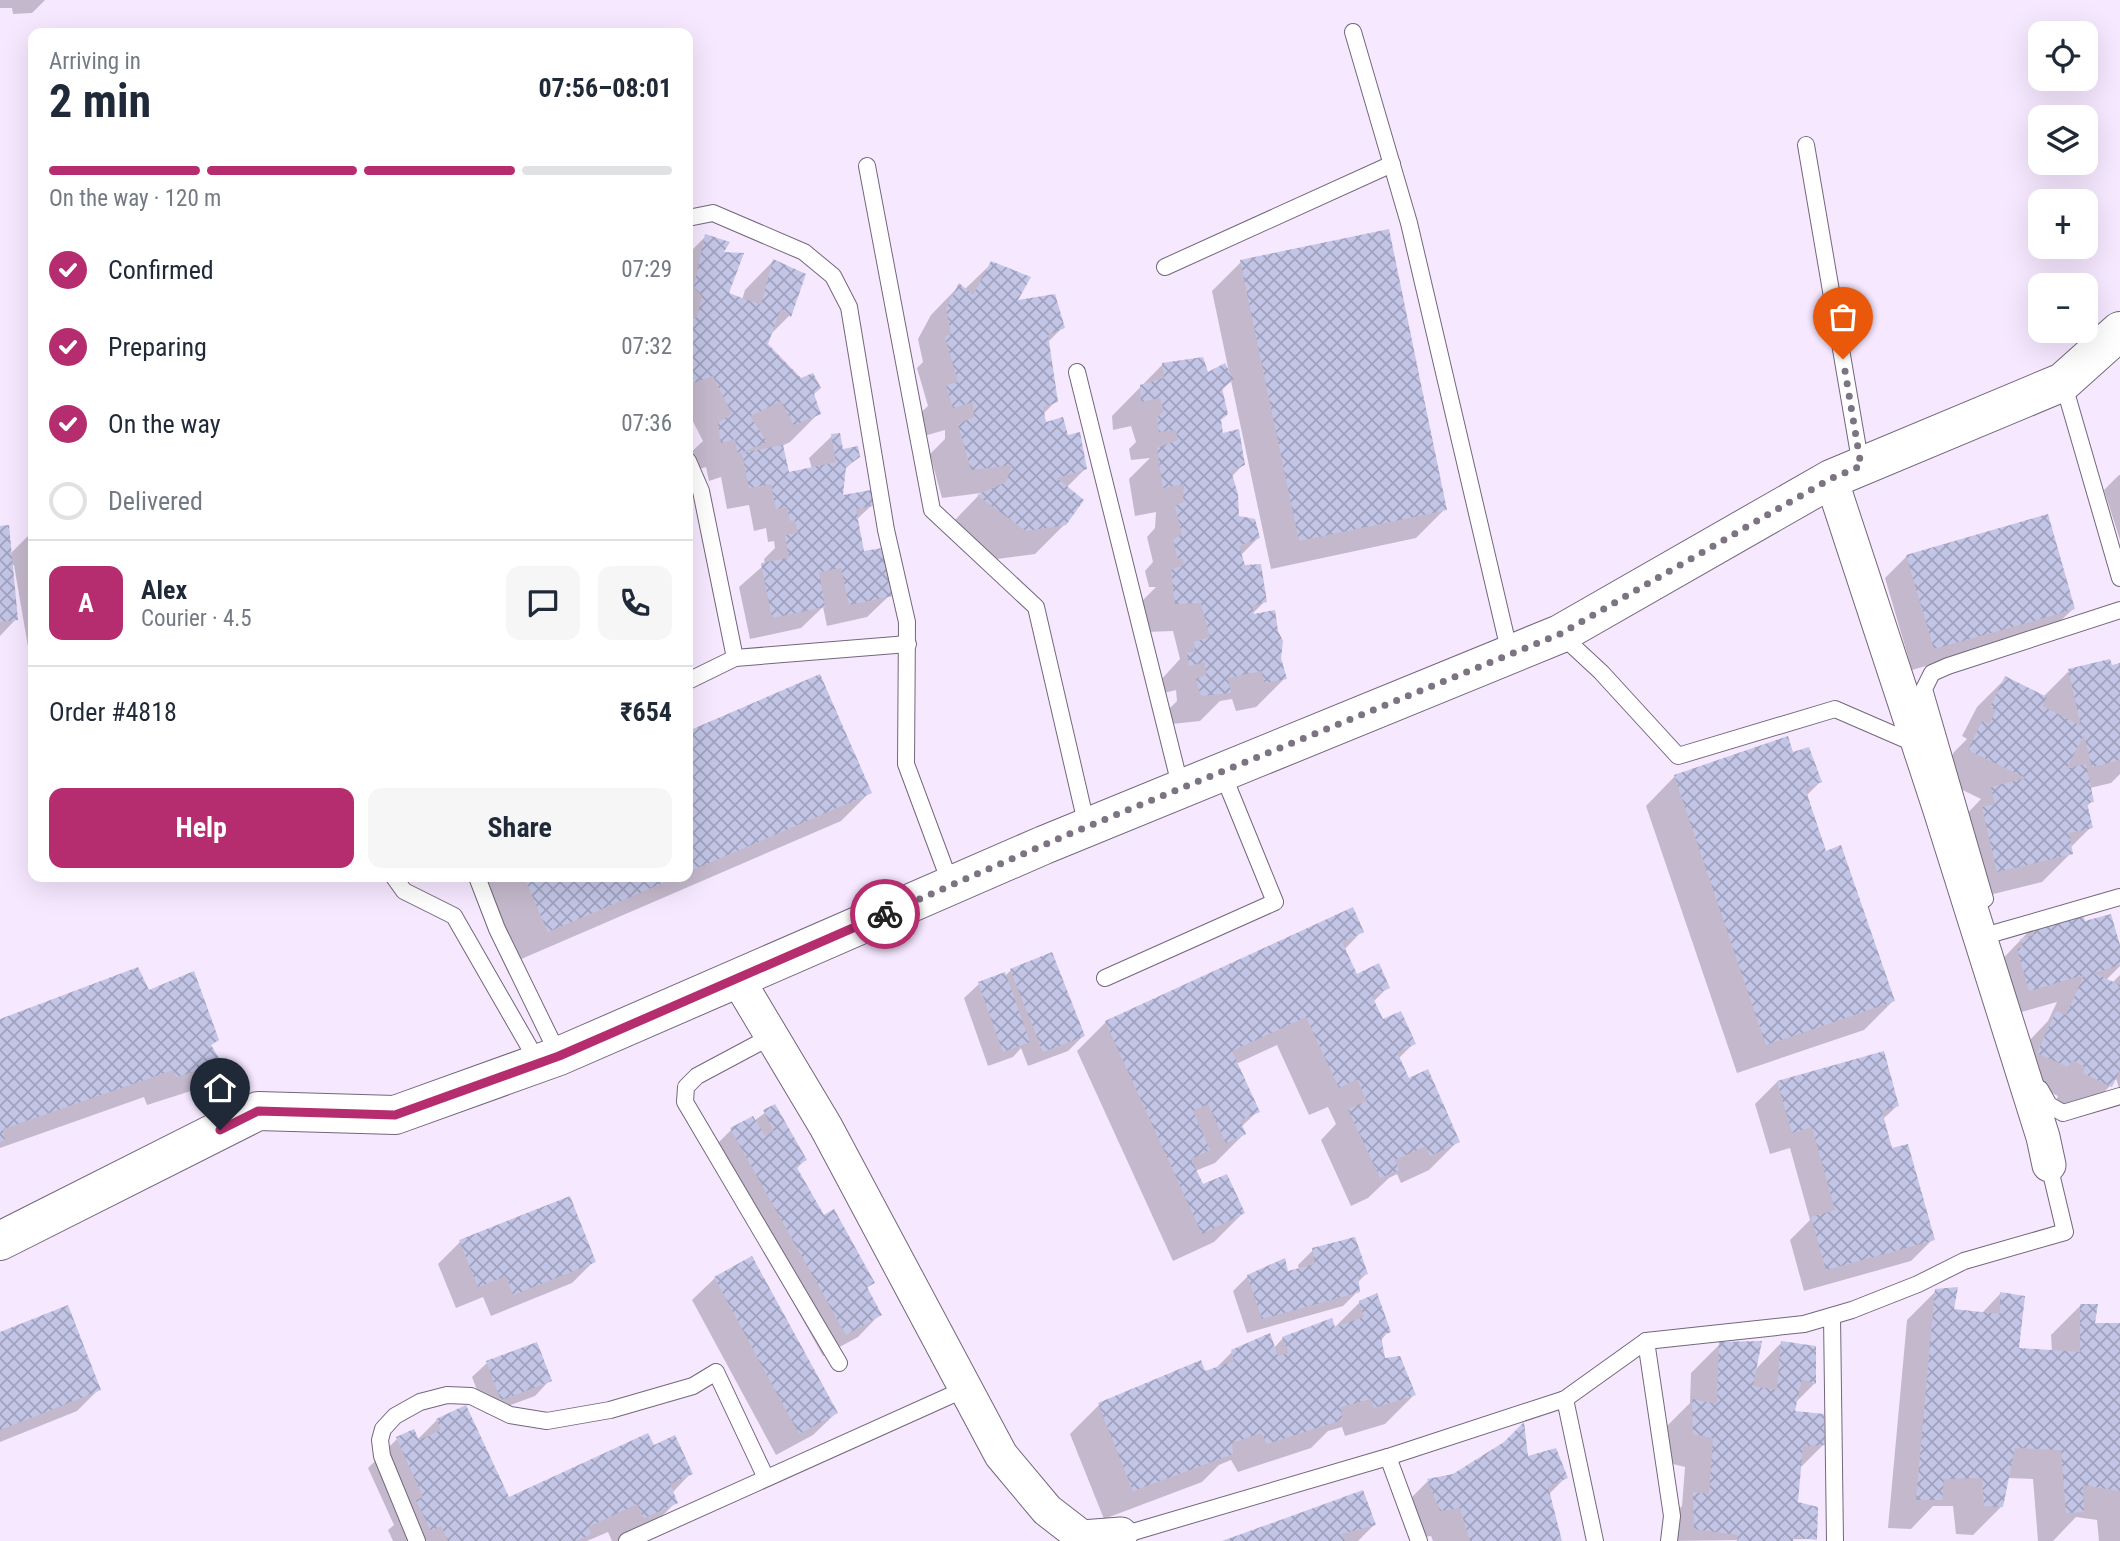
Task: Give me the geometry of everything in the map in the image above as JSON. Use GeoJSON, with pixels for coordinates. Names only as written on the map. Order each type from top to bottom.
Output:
{"type":"FeatureCollection","features":[{"type":"Feature","properties":{"kind":"street"},"geometry":{"type":"LineString","coordinates":[[0,1241],[258,1111],[395,1115],[549,1060],[1087,827],[1560,634],[1846,472],[2063,382],[2120,331]]}},
{"type":"Feature","properties":{"kind":"street"},"geometry":{"type":"LineString","coordinates":[[1846,472],[1919,745],[2043,1137],[2049,1165]]}},
{"type":"Feature","properties":{"kind":"street"},"geometry":{"type":"LineString","coordinates":[[737,978],[826,1127],[1001,1455],[1047,1510],[1083,1539],[1121,1534]]}},
{"type":"Feature","properties":{"kind":"lane"},"geometry":{"type":"LineString","coordinates":[[1353,32],[1409,222],[1510,654]]}},
{"type":"Feature","properties":{"kind":"lane"},"geometry":{"type":"LineString","coordinates":[[1806,145],[1846,472]]}},
{"type":"Feature","properties":{"kind":"lane"},"geometry":{"type":"LineString","coordinates":[[1165,267],[1392,164]]}},
{"type":"Feature","properties":{"kind":"lane"},"geometry":{"type":"LineString","coordinates":[[867,166],[932,510],[1036,607],[1087,827]]}},
{"type":"Feature","properties":{"kind":"lane"},"geometry":{"type":"LineString","coordinates":[[693,217],[713,213],[804,252],[832,276],[849,307],[886,530],[907,622],[906,764],[951,885]]}},
{"type":"Feature","properties":{"kind":"lane"},"geometry":{"type":"LineString","coordinates":[[1077,372],[1181,789]]}},
{"type":"Feature","properties":{"kind":"lane"},"geometry":{"type":"LineString","coordinates":[[2063,382],[2120,578]]}},
{"type":"Feature","properties":{"kind":"lane"},"geometry":{"type":"LineString","coordinates":[[693,473],[701,491],[735,658]]}},
{"type":"Feature","properties":{"kind":"lane"},"geometry":{"type":"LineString","coordinates":[[2120,610],[1948,666],[1932,674],[1924,689],[2040,1090],[2049,1105],[2063,1113],[2120,1096]]}},
{"type":"Feature","properties":{"kind":"lane"},"geometry":{"type":"LineString","coordinates":[[1560,634],[1601,672],[1678,756],[1835,709],[1919,745]]}},
{"type":"Feature","properties":{"kind":"lane"},"geometry":{"type":"LineString","coordinates":[[693,679],[735,658],[908,644]]}},
{"type":"Feature","properties":{"kind":"lane"},"geometry":{"type":"LineString","coordinates":[[1105,978],[1275,902],[1222,772]]}},
{"type":"Feature","properties":{"kind":"lane"},"geometry":{"type":"LineString","coordinates":[[398,882],[404,891],[454,916],[549,1060]]}},
{"type":"Feature","properties":{"kind":"lane"},"geometry":{"type":"LineString","coordinates":[[479,882],[549,1060]]}},
{"type":"Feature","properties":{"kind":"lane"},"geometry":{"type":"LineString","coordinates":[[1995,933],[2120,897]]}},
{"type":"Feature","properties":{"kind":"lane"},"geometry":{"type":"LineString","coordinates":[[772,1036],[697,1076],[686,1087],[685,1102],[839,1363]]}},
{"type":"Feature","properties":{"kind":"lane"},"geometry":{"type":"LineString","coordinates":[[1121,1534],[1388,1457],[1564,1399],[1646,1340],[1804,1324],[1918,1284],[1964,1261],[2065,1232],[2049,1165]]}},
{"type":"Feature","properties":{"kind":"lane"},"geometry":{"type":"LineString","coordinates":[[1832,1315],[1835,1541]]}},
{"type":"Feature","properties":{"kind":"lane"},"geometry":{"type":"LineString","coordinates":[[1646,1340],[1672,1516],[1670,1541]]}},
{"type":"Feature","properties":{"kind":"lane"},"geometry":{"type":"LineString","coordinates":[[417,1541],[382,1456],[380,1440],[383,1429],[395,1416],[420,1402],[447,1395],[471,1396],[510,1415],[547,1421],[610,1410],[693,1386],[716,1372],[766,1478]]}},
{"type":"Feature","properties":{"kind":"lane"},"geometry":{"type":"LineString","coordinates":[[627,1541],[965,1389]]}},
{"type":"Feature","properties":{"kind":"lane"},"geometry":{"type":"LineString","coordinates":[[1564,1399],[1594,1541]]}},
{"type":"Feature","properties":{"kind":"lane"},"geometry":{"type":"LineString","coordinates":[[1388,1457],[1419,1541]]}},
{"type":"Feature","properties":{"kind":"building"},"geometry":{"type":"Polygon","coordinates":[[[1389,229],[1447,510],[1299,541],[1240,260],[1389,229]]]}},
{"type":"Feature","properties":{"kind":"building"},"geometry":{"type":"Polygon","coordinates":[[[705,234],[730,242],[724,252],[744,253],[729,293],[761,305],[773,259],[806,274],[791,317],[781,308],[768,344],[801,378],[813,373],[821,388],[814,394],[821,414],[794,425],[781,401],[750,416],[767,442],[738,454],[735,439],[721,443],[718,423],[732,414],[713,376],[693,383],[693,318],[697,318],[702,296],[694,287],[705,234]]]}},
{"type":"Feature","properties":{"kind":"building"},"geometry":{"type":"Polygon","coordinates":[[[991,261],[1031,277],[1018,300],[1055,294],[1065,328],[1048,335],[1058,402],[1043,407],[1046,422],[1063,417],[1068,435],[1080,432],[1087,469],[1057,478],[1084,500],[1066,525],[1026,531],[977,495],[1006,482],[1012,465],[971,470],[958,424],[974,417],[973,402],[953,408],[946,385],[958,382],[945,337],[951,334],[946,309],[959,283],[973,295],[991,261]]]}},
{"type":"Feature","properties":{"kind":"building"},"geometry":{"type":"Polygon","coordinates":[[[1203,357],[1208,372],[1225,363],[1234,380],[1222,388],[1228,414],[1221,420],[1223,433],[1239,429],[1245,465],[1231,471],[1238,494],[1239,516],[1255,519],[1260,538],[1239,546],[1245,565],[1261,564],[1267,602],[1252,606],[1254,614],[1275,610],[1278,631],[1283,641],[1281,658],[1287,679],[1265,683],[1261,671],[1228,678],[1231,693],[1201,696],[1196,679],[1206,675],[1205,662],[1189,666],[1187,652],[1195,652],[1194,642],[1210,637],[1201,603],[1175,604],[1171,570],[1184,565],[1183,559],[1178,559],[1173,540],[1182,534],[1175,506],[1183,502],[1184,484],[1163,488],[1157,448],[1178,440],[1176,430],[1159,432],[1157,418],[1164,411],[1160,398],[1141,402],[1140,385],[1164,378],[1162,363],[1203,357]]]}},
{"type":"Feature","properties":{"kind":"building"},"geometry":{"type":"Polygon","coordinates":[[[840,433],[843,449],[858,446],[860,457],[846,467],[843,495],[871,490],[873,506],[856,509],[864,551],[882,548],[892,596],[849,605],[841,568],[819,572],[825,607],[772,618],[761,563],[789,558],[785,535],[798,533],[795,520],[790,521],[787,507],[776,509],[771,484],[749,488],[742,453],[783,445],[789,472],[836,462],[831,434],[840,433]]]}},
{"type":"Feature","properties":{"kind":"building"},"geometry":{"type":"Polygon","coordinates":[[[2048,514],[2075,609],[1934,649],[1906,555],[2048,514]]]}},
{"type":"Feature","properties":{"kind":"building"},"geometry":{"type":"Polygon","coordinates":[[[9,525],[18,620],[0,622],[0,526],[9,525]]]}},
{"type":"Feature","properties":{"kind":"building"},"geometry":{"type":"Polygon","coordinates":[[[2110,659],[2112,665],[2120,663],[2120,760],[2092,767],[2084,735],[2066,769],[2086,764],[2094,802],[2087,803],[2093,828],[2069,833],[2073,854],[1997,872],[1982,807],[1995,804],[1991,787],[2026,778],[1968,750],[1982,721],[1989,724],[1996,710],[1990,707],[2005,676],[2047,697],[2042,706],[2081,726],[2068,669],[2110,659]]]}},
{"type":"Feature","properties":{"kind":"building"},"geometry":{"type":"Polygon","coordinates":[[[820,674],[872,793],[693,870],[693,729],[820,674]]]}},
{"type":"Feature","properties":{"kind":"building"},"geometry":{"type":"Polygon","coordinates":[[[1788,736],[1793,752],[1809,747],[1822,782],[1805,788],[1826,851],[1841,845],[1895,1001],[1766,1045],[1674,775],[1788,736]]]}},
{"type":"Feature","properties":{"kind":"building"},"geometry":{"type":"Polygon","coordinates":[[[526,882],[665,882],[548,932],[526,882]]]}},
{"type":"Feature","properties":{"kind":"building"},"geometry":{"type":"Polygon","coordinates":[[[1353,907],[1364,932],[1342,942],[1357,974],[1379,963],[1390,988],[1372,996],[1383,1019],[1401,1011],[1416,1044],[1397,1052],[1409,1078],[1428,1069],[1460,1142],[1430,1156],[1426,1146],[1395,1160],[1399,1170],[1380,1178],[1348,1109],[1367,1101],[1357,1079],[1339,1088],[1306,1017],[1232,1051],[1260,1112],[1240,1120],[1246,1134],[1226,1143],[1208,1104],[1193,1111],[1210,1150],[1191,1159],[1203,1184],[1227,1174],[1245,1213],[1202,1234],[1105,1021],[1353,907]]]}},
{"type":"Feature","properties":{"kind":"building"},"geometry":{"type":"Polygon","coordinates":[[[2082,911],[2085,921],[2111,914],[2120,945],[2120,965],[2094,973],[2120,985],[2120,1070],[2112,1087],[2083,1073],[2085,1067],[2072,1060],[2068,1067],[2037,1053],[2056,1011],[2066,1015],[2084,975],[2029,991],[2017,949],[2023,947],[2020,939],[2034,935],[2032,926],[2082,911]]]}},
{"type":"Feature","properties":{"kind":"building"},"geometry":{"type":"Polygon","coordinates":[[[1052,952],[1085,1036],[1043,1052],[1010,969],[1052,952]]]}},
{"type":"Feature","properties":{"kind":"building"},"geometry":{"type":"Polygon","coordinates":[[[138,967],[149,990],[194,971],[219,1040],[211,1045],[222,1063],[176,1077],[173,1070],[3,1129],[5,1140],[0,1142],[0,1019],[138,967]]]}},
{"type":"Feature","properties":{"kind":"building"},"geometry":{"type":"Polygon","coordinates":[[[1005,972],[1030,1042],[1003,1052],[978,982],[1005,972]]]}},
{"type":"Feature","properties":{"kind":"building"},"geometry":{"type":"Polygon","coordinates":[[[1884,1051],[1899,1106],[1882,1111],[1892,1148],[1908,1144],[1935,1240],[1826,1270],[1811,1217],[1835,1210],[1812,1127],[1792,1133],[1777,1081],[1884,1051]]]}},
{"type":"Feature","properties":{"kind":"building"},"geometry":{"type":"Polygon","coordinates":[[[775,1104],[807,1160],[796,1166],[824,1215],[834,1209],[875,1283],[867,1287],[882,1315],[846,1335],[730,1128],[753,1116],[765,1136],[774,1131],[763,1110],[775,1104]]]}},
{"type":"Feature","properties":{"kind":"building"},"geometry":{"type":"Polygon","coordinates":[[[570,1196],[596,1262],[513,1295],[506,1276],[478,1287],[459,1240],[570,1196]]]}},
{"type":"Feature","properties":{"kind":"building"},"geometry":{"type":"Polygon","coordinates":[[[1355,1237],[1368,1274],[1358,1277],[1360,1292],[1262,1319],[1247,1275],[1285,1258],[1288,1271],[1315,1264],[1312,1248],[1355,1237]]]}},
{"type":"Feature","properties":{"kind":"building"},"geometry":{"type":"Polygon","coordinates":[[[752,1256],[838,1413],[799,1434],[714,1277],[752,1256]]]}},
{"type":"Feature","properties":{"kind":"building"},"geometry":{"type":"Polygon","coordinates":[[[1958,1287],[1954,1309],[2000,1314],[2000,1292],[2025,1296],[2019,1348],[2080,1352],[2080,1304],[2098,1304],[2095,1323],[2120,1323],[2120,1491],[2083,1485],[2084,1512],[2066,1513],[2061,1450],[2015,1448],[2003,1507],[1984,1506],[1982,1478],[1944,1479],[1942,1500],[1916,1500],[1935,1289],[1958,1287]]]}},
{"type":"Feature","properties":{"kind":"building"},"geometry":{"type":"Polygon","coordinates":[[[1377,1293],[1391,1332],[1381,1336],[1385,1358],[1400,1356],[1416,1395],[1374,1408],[1371,1399],[1341,1407],[1342,1420],[1267,1444],[1261,1433],[1232,1443],[1233,1454],[1133,1491],[1098,1403],[1201,1360],[1205,1371],[1234,1361],[1231,1350],[1270,1333],[1278,1356],[1289,1353],[1282,1337],[1332,1318],[1335,1327],[1364,1317],[1359,1301],[1377,1293]]]}},
{"type":"Feature","properties":{"kind":"building"},"geometry":{"type":"Polygon","coordinates":[[[68,1305],[101,1390],[0,1430],[0,1332],[68,1305]]]}},
{"type":"Feature","properties":{"kind":"building"},"geometry":{"type":"Polygon","coordinates":[[[1762,1341],[1753,1386],[1777,1390],[1781,1341],[1816,1346],[1816,1384],[1802,1379],[1795,1411],[1824,1414],[1825,1445],[1803,1446],[1798,1502],[1818,1507],[1817,1540],[1793,1537],[1793,1541],[1737,1541],[1738,1535],[1694,1529],[1693,1492],[1709,1494],[1713,1438],[1693,1434],[1692,1399],[1717,1404],[1719,1342],[1762,1341]]]}},
{"type":"Feature","properties":{"kind":"building"},"geometry":{"type":"Polygon","coordinates":[[[537,1342],[552,1381],[501,1400],[486,1361],[537,1342]]]}},
{"type":"Feature","properties":{"kind":"building"},"geometry":{"type":"Polygon","coordinates":[[[466,1405],[509,1497],[648,1433],[654,1445],[675,1435],[693,1474],[670,1484],[678,1503],[644,1518],[637,1504],[588,1527],[591,1534],[577,1541],[448,1541],[441,1526],[431,1531],[416,1500],[423,1497],[396,1437],[414,1429],[419,1440],[441,1430],[436,1419],[466,1405]]]}},
{"type":"Feature","properties":{"kind":"building"},"geometry":{"type":"Polygon","coordinates":[[[1524,1422],[1528,1456],[1556,1448],[1568,1478],[1548,1486],[1562,1541],[1470,1541],[1460,1508],[1440,1511],[1427,1479],[1453,1474],[1504,1442],[1524,1422]]]}},
{"type":"Feature","properties":{"kind":"building"},"geometry":{"type":"Polygon","coordinates":[[[1363,1490],[1376,1525],[1341,1534],[1345,1541],[1222,1541],[1363,1490]]]}},
{"type":"Feature","properties":{"kind":"way so far"},"geometry":{"type":"LineString","coordinates":[[885,914],[1069,834],[1560,634],[1830,479],[1861,466],[1843,359]]}},
{"type":"Feature","properties":{"kind":"route"},"geometry":{"type":"LineString","coordinates":[[220,1130],[258,1111],[395,1115],[559,1056],[885,914]]}}]}
